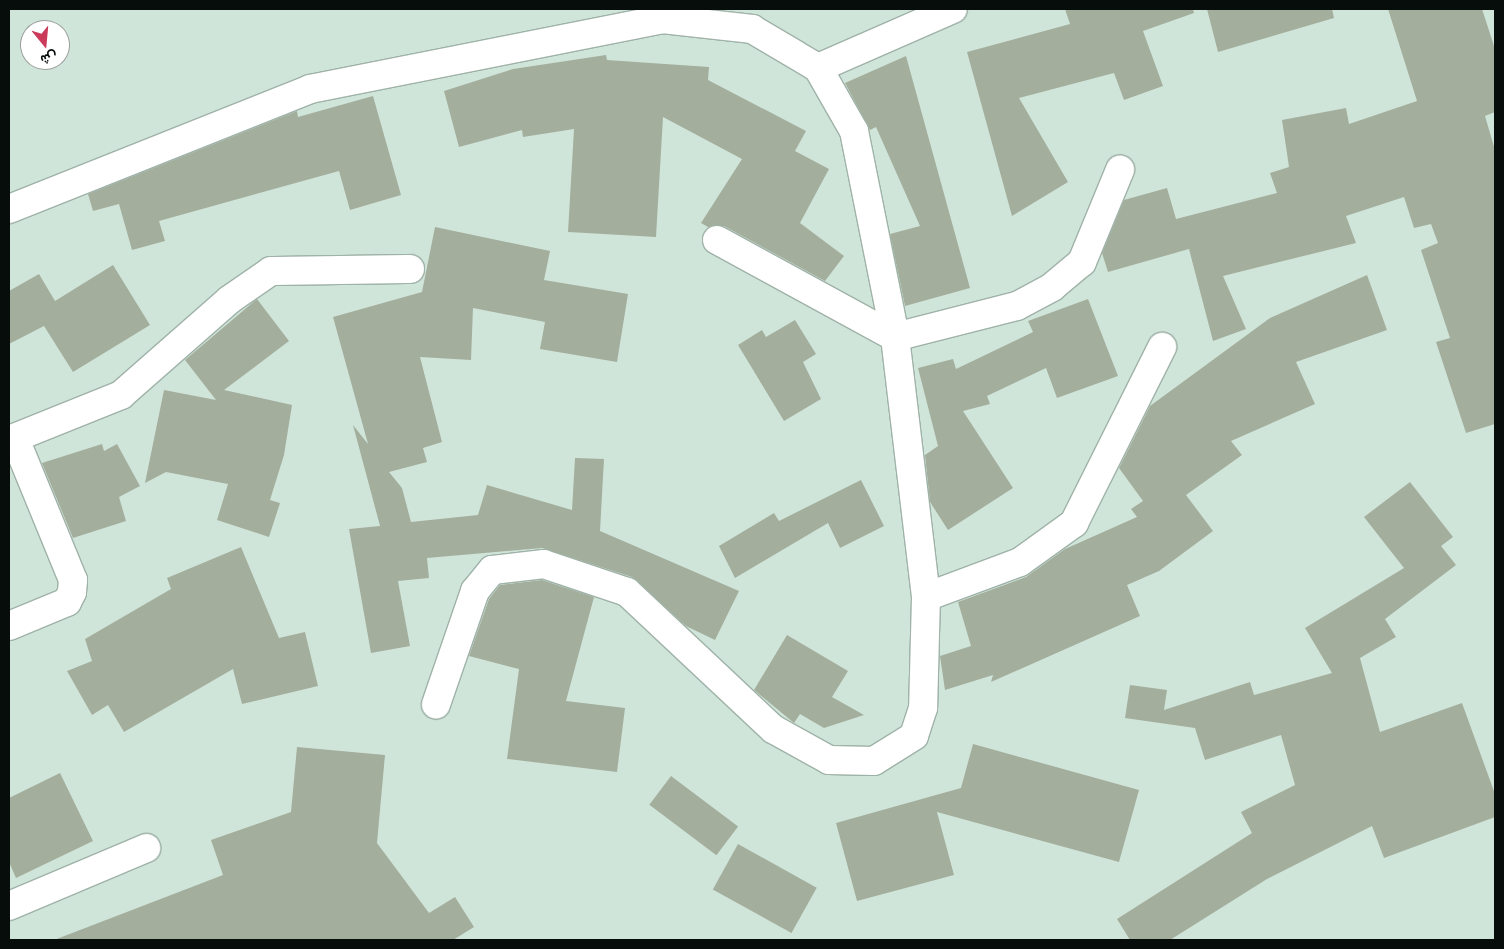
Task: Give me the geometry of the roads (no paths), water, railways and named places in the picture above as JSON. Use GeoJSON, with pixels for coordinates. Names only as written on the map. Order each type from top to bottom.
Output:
{"type":"FeatureCollection","features":[{"type":"Feature","properties":{"kind":"street"},"geometry":{"type":"LineString","coordinates":[[818,68],[953,9]]}},
{"type":"Feature","properties":{"kind":"street"},"geometry":{"type":"LineString","coordinates":[[9,209],[310,89],[662,19],[752,29],[818,68],[854,131],[895,337],[926,597],[923,708],[914,736],[874,761],[829,760],[773,728],[627,592],[544,564],[492,570],[481,584],[436,704]]}},
{"type":"Feature","properties":{"kind":"street"},"geometry":{"type":"LineString","coordinates":[[717,240],[895,337],[1017,306],[1052,287],[1082,262],[1120,170]]}},
{"type":"Feature","properties":{"kind":"street"},"geometry":{"type":"LineString","coordinates":[[9,626],[67,602],[72,586],[12,441],[121,395],[229,300],[271,271],[410,269]]}},
{"type":"Feature","properties":{"kind":"street"},"geometry":{"type":"LineString","coordinates":[[926,597],[1020,562],[1074,523],[1162,347]]}},
{"type":"Feature","properties":{"kind":"street"},"geometry":{"type":"LineString","coordinates":[[9,906],[146,848]]}}]}
